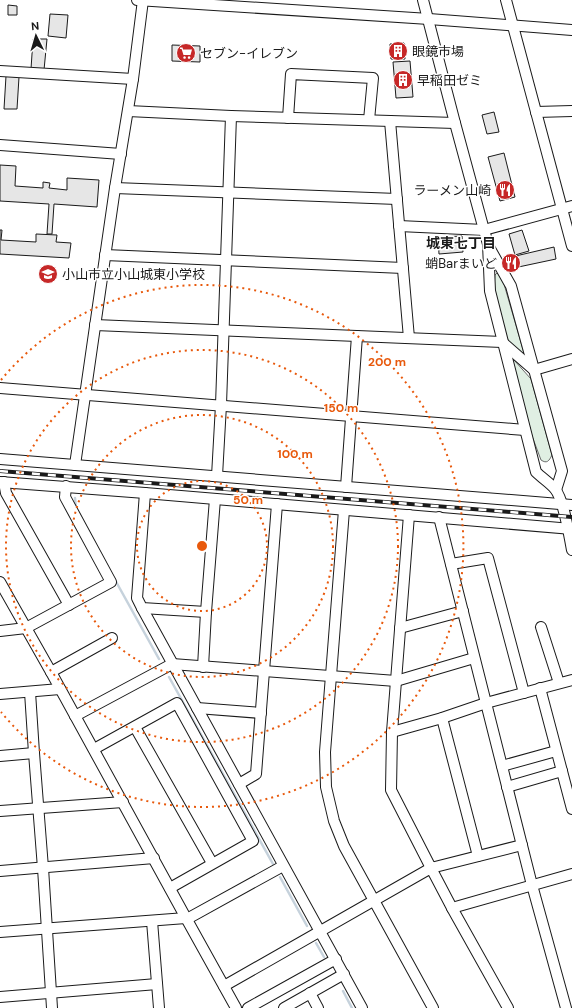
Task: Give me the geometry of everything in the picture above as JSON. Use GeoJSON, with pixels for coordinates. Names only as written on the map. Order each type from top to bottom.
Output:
{"type":"FeatureCollection","features":[{"type":"Feature","properties":{"kind":"street"},"geometry":{"type":"LineString","coordinates":[[137,0],[572,30]]}},
{"type":"Feature","properties":{"kind":"street"},"geometry":{"type":"LineString","coordinates":[[75,465],[115,188],[133,80],[143,0]]}},
{"type":"Feature","properties":{"kind":"street"},"geometry":{"type":"LineString","coordinates":[[423,0],[488,244],[511,286],[562,471],[556,490]]}},
{"type":"Feature","properties":{"kind":"street"},"geometry":{"type":"LineString","coordinates":[[506,0],[536,112],[567,207],[572,246]]}},
{"type":"Feature","properties":{"kind":"street"},"geometry":{"type":"LineString","coordinates":[[0,71],[133,80]]}},
{"type":"Feature","properties":{"kind":"street"},"geometry":{"type":"LineString","coordinates":[[288,118],[291,74],[373,78],[369,120]]}},
{"type":"Feature","properties":{"kind":"street"},"geometry":{"type":"LineString","coordinates":[[128,110],[231,116],[455,124]]}},
{"type":"Feature","properties":{"kind":"street"},"geometry":{"type":"LineString","coordinates":[[536,112],[572,112]]}},
{"type":"Feature","properties":{"kind":"street"},"geometry":{"type":"LineString","coordinates":[[217,476],[224,330],[231,116]]}},
{"type":"Feature","properties":{"kind":"street"},"geometry":{"type":"LineString","coordinates":[[390,121],[409,338]]}},
{"type":"Feature","properties":{"kind":"street"},"geometry":{"type":"LineString","coordinates":[[0,145],[121,154]]}},
{"type":"Feature","properties":{"kind":"street"},"geometry":{"type":"LineString","coordinates":[[115,188],[396,199]]}},
{"type":"Feature","properties":{"kind":"street"},"geometry":{"type":"LineString","coordinates":[[399,226],[484,230],[567,207]]}},
{"type":"Feature","properties":{"kind":"street"},"geometry":{"type":"LineString","coordinates":[[488,244],[490,291],[536,472],[556,490],[567,505],[572,550]]}},
{"type":"Feature","properties":{"kind":"street"},"geometry":{"type":"LineString","coordinates":[[106,255],[403,268]]}},
{"type":"Feature","properties":{"kind":"street"},"geometry":{"type":"LineString","coordinates":[[95,325],[502,342],[534,370]]}},
{"type":"Feature","properties":{"kind":"street"},"geometry":{"type":"LineString","coordinates":[[346,487],[357,336]]}},
{"type":"Feature","properties":{"kind":"street"},"geometry":{"type":"LineString","coordinates":[[534,370],[572,359]]}},
{"type":"Feature","properties":{"kind":"street"},"geometry":{"type":"LineString","coordinates":[[0,388],[525,430]]}},
{"type":"Feature","properties":{"kind":"street"},"geometry":{"type":"LineString","coordinates":[[0,459],[567,505]]}},
{"type":"Feature","properties":{"kind":"street"},"geometry":{"type":"LineString","coordinates":[[69,605],[6,493],[2,482],[66,486],[570,529]]}},
{"type":"Feature","properties":{"kind":"street"},"geometry":{"type":"LineString","coordinates":[[0,631],[26,628],[111,582],[65,497],[66,486]]}},
{"type":"Feature","properties":{"kind":"street"},"geometry":{"type":"LineString","coordinates":[[145,493],[137,598],[362,1008]]}},
{"type":"Feature","properties":{"kind":"street"},"geometry":{"type":"LineString","coordinates":[[203,667],[215,499]]}},
{"type":"Feature","properties":{"kind":"street"},"geometry":{"type":"LineString","coordinates":[[239,784],[256,774],[277,504]]}},
{"type":"Feature","properties":{"kind":"street"},"geometry":{"type":"LineString","coordinates":[[344,510],[325,752],[326,787],[334,821],[342,839],[433,1008]]}},
{"type":"Feature","properties":{"kind":"street"},"geometry":{"type":"LineString","coordinates":[[409,515],[392,732],[392,790],[452,908],[508,1008]]}},
{"type":"Feature","properties":{"kind":"street"},"geometry":{"type":"LineString","coordinates":[[439,517],[532,885],[566,1008]]}},
{"type":"Feature","properties":{"kind":"street"},"geometry":{"type":"LineString","coordinates":[[451,564],[488,558],[524,693]]}},
{"type":"Feature","properties":{"kind":"street"},"geometry":{"type":"LineString","coordinates":[[0,582],[94,749],[236,1008]]}},
{"type":"Feature","properties":{"kind":"street"},"geometry":{"type":"LineString","coordinates":[[142,608],[206,612]]}},
{"type":"Feature","properties":{"kind":"street"},"geometry":{"type":"LineString","coordinates":[[400,628],[463,611]]}},
{"type":"Feature","properties":{"kind":"street"},"geometry":{"type":"LineString","coordinates":[[541,627],[559,683]]}},
{"type":"Feature","properties":{"kind":"street"},"geometry":{"type":"LineString","coordinates":[[51,672],[112,638]]}},
{"type":"Feature","properties":{"kind":"street"},"geometry":{"type":"LineString","coordinates":[[75,716],[172,664],[396,681],[474,658]]}},
{"type":"Feature","properties":{"kind":"street"},"geometry":{"type":"LineString","coordinates":[[392,732],[442,718],[486,703],[572,680]]}},
{"type":"Feature","properties":{"kind":"street"},"geometry":{"type":"LineString","coordinates":[[540,688],[572,809]]}},
{"type":"Feature","properties":{"kind":"street"},"geometry":{"type":"LineString","coordinates":[[0,694],[60,689]]}},
{"type":"Feature","properties":{"kind":"street"},"geometry":{"type":"LineString","coordinates":[[30,692],[52,1008]]}},
{"type":"Feature","properties":{"kind":"street"},"geometry":{"type":"LineString","coordinates":[[94,749],[177,703],[253,841],[170,888]]}},
{"type":"Feature","properties":{"kind":"street"},"geometry":{"type":"LineString","coordinates":[[196,708],[261,714]]}},
{"type":"Feature","properties":{"kind":"street"},"geometry":{"type":"LineString","coordinates":[[442,718],[478,856]]}},
{"type":"Feature","properties":{"kind":"street"},"geometry":{"type":"LineString","coordinates":[[135,727],[212,864]]}},
{"type":"Feature","properties":{"kind":"street"},"geometry":{"type":"LineString","coordinates":[[502,766],[556,751]]}},
{"type":"Feature","properties":{"kind":"street"},"geometry":{"type":"LineString","coordinates":[[0,756],[34,753]]}},
{"type":"Feature","properties":{"kind":"street"},"geometry":{"type":"LineString","coordinates":[[507,787],[562,771]]}},
{"type":"Feature","properties":{"kind":"street"},"geometry":{"type":"LineString","coordinates":[[0,812],[123,802]]}},
{"type":"Feature","properties":{"kind":"street"},"geometry":{"type":"LineString","coordinates":[[224,986],[431,868],[522,845]]}},
{"type":"Feature","properties":{"kind":"street"},"geometry":{"type":"LineString","coordinates":[[0,872],[154,858]]}},
{"type":"Feature","properties":{"kind":"street"},"geometry":{"type":"LineString","coordinates":[[0,932],[186,919],[284,866]]}},
{"type":"Feature","properties":{"kind":"street"},"geometry":{"type":"LineString","coordinates":[[452,908],[572,874]]}},
{"type":"Feature","properties":{"kind":"street"},"geometry":{"type":"LineString","coordinates":[[152,921],[159,1008]]}},
{"type":"Feature","properties":{"kind":"street"},"geometry":{"type":"LineString","coordinates":[[248,1008],[336,959]]}},
{"type":"Feature","properties":{"kind":"street"},"geometry":{"type":"LineString","coordinates":[[284,1008],[344,974]]}},
{"type":"Feature","properties":{"kind":"street"},"geometry":{"type":"LineString","coordinates":[[0,997],[157,984]]}},
{"type":"Feature","properties":{"kind":"street"},"geometry":{"type":"LineString","coordinates":[[310,993],[318,1008]]}},
{"type":"Feature","properties":{"kind":"green space"},"geometry":{"type":"Polygon","coordinates":[[[497,273],[504,284],[526,360],[507,341],[494,287],[495,275],[497,273]]]}},
{"type":"Feature","properties":{"kind":"green space"},"geometry":{"type":"Polygon","coordinates":[[[514,360],[531,379],[552,455],[546,462],[541,460],[532,436],[512,361],[514,360]]]}},
{"type":"Feature","properties":{"kind":"building"},"geometry":{"type":"Polygon","coordinates":[[[8,5],[17,6],[17,15],[8,15],[8,5]]]}},
{"type":"Feature","properties":{"kind":"building"},"geometry":{"type":"Polygon","coordinates":[[[50,14],[68,15],[66,38],[48,36],[50,14]]]}},
{"type":"Feature","properties":{"kind":"building"},"geometry":{"type":"Polygon","coordinates":[[[33,39],[47,39],[44,70],[31,69],[33,39]]]}},
{"type":"Feature","properties":{"kind":"building","name":"眼鏡市場"},"geometry":{"type":"Polygon","coordinates":[[[404,43],[405,59],[391,59],[390,44],[404,43]]]}},
{"type":"Feature","properties":{"kind":"building","name":"セブン-イレブン"},"geometry":{"type":"Polygon","coordinates":[[[172,45],[200,46],[200,62],[172,61],[172,45]]]}},
{"type":"Feature","properties":{"kind":"building","name":"早稲田ゼミ"},"geometry":{"type":"Polygon","coordinates":[[[410,61],[413,97],[396,98],[393,62],[410,61]]]}},
{"type":"Feature","properties":{"kind":"building"},"geometry":{"type":"Polygon","coordinates":[[[6,76],[19,77],[17,109],[4,109],[6,76]]]}},
{"type":"Feature","properties":{"kind":"building"},"geometry":{"type":"Polygon","coordinates":[[[494,112],[499,132],[487,134],[482,115],[494,112]]]}},
{"type":"Feature","properties":{"kind":"building"},"geometry":{"type":"Polygon","coordinates":[[[504,153],[515,197],[500,201],[488,157],[504,153]]]}},
{"type":"Feature","properties":{"kind":"building"},"geometry":{"type":"Polygon","coordinates":[[[0,165],[16,166],[15,186],[43,188],[43,182],[50,183],[49,188],[67,190],[67,178],[99,180],[97,207],[54,204],[52,234],[47,234],[49,204],[0,201],[0,165]]]}},
{"type":"Feature","properties":{"kind":"building"},"geometry":{"type":"Polygon","coordinates":[[[0,230],[2,230],[1,240],[36,242],[36,234],[57,235],[56,242],[71,243],[69,258],[0,254],[0,230]]]}},
{"type":"Feature","properties":{"kind":"building"},"geometry":{"type":"Polygon","coordinates":[[[522,230],[529,251],[515,255],[509,234],[522,230]]]}},
{"type":"Feature","properties":{"kind":"building"},"geometry":{"type":"Polygon","coordinates":[[[462,236],[463,252],[439,254],[438,237],[462,236]]]}},
{"type":"Feature","properties":{"kind":"building"},"geometry":{"type":"Polygon","coordinates":[[[554,247],[556,259],[509,269],[507,258],[554,247]]]}},
{"type":"Feature","properties":{"kind":"waterway"},"geometry":{"type":"LineString","coordinates":[[75,498],[76,509]]}},
{"type":"Feature","properties":{"kind":"waterway"},"geometry":{"type":"LineString","coordinates":[[114,578],[159,659]]}},
{"type":"Feature","properties":{"kind":"waterway"},"geometry":{"type":"LineString","coordinates":[[169,677],[273,864]]}},
{"type":"Feature","properties":{"kind":"waterway"},"geometry":{"type":"LineString","coordinates":[[280,877],[307,926]]}},
{"type":"Feature","properties":{"kind":"waterway"},"geometry":{"type":"LineString","coordinates":[[316,943],[324,957]]}},
{"type":"Feature","properties":{"kind":"waterway"},"geometry":{"type":"LineString","coordinates":[[343,991],[352,1008]]}},
{"type":"Feature","properties":{"kind":"railway"},"geometry":{"type":"LineString","coordinates":[[0,471],[572,517]]}},
{"type":"Feature","properties":{"kind":"place","name":"眼鏡市場"},"geometry":{"type":"Point","coordinates":[398,51]}},
{"type":"Feature","properties":{"kind":"place","name":"セブン-イレブン"},"geometry":{"type":"Point","coordinates":[186,53]}},
{"type":"Feature","properties":{"kind":"place","name":"早稲田ゼミ"},"geometry":{"type":"Point","coordinates":[403,80]}},
{"type":"Feature","properties":{"kind":"place","name":"ラーメン山崎"},"geometry":{"type":"Point","coordinates":[505,190]}},
{"type":"Feature","properties":{"kind":"place","name":"蛸Barまいど"},"geometry":{"type":"Point","coordinates":[511,263]}},
{"type":"Feature","properties":{"kind":"place","name":"小山市立小山城東小学校"},"geometry":{"type":"Point","coordinates":[48,274]}},
{"type":"Feature","properties":{"kind":"district","name":"城東七丁目"},"geometry":{"type":"Point","coordinates":[461,243]}}]}
